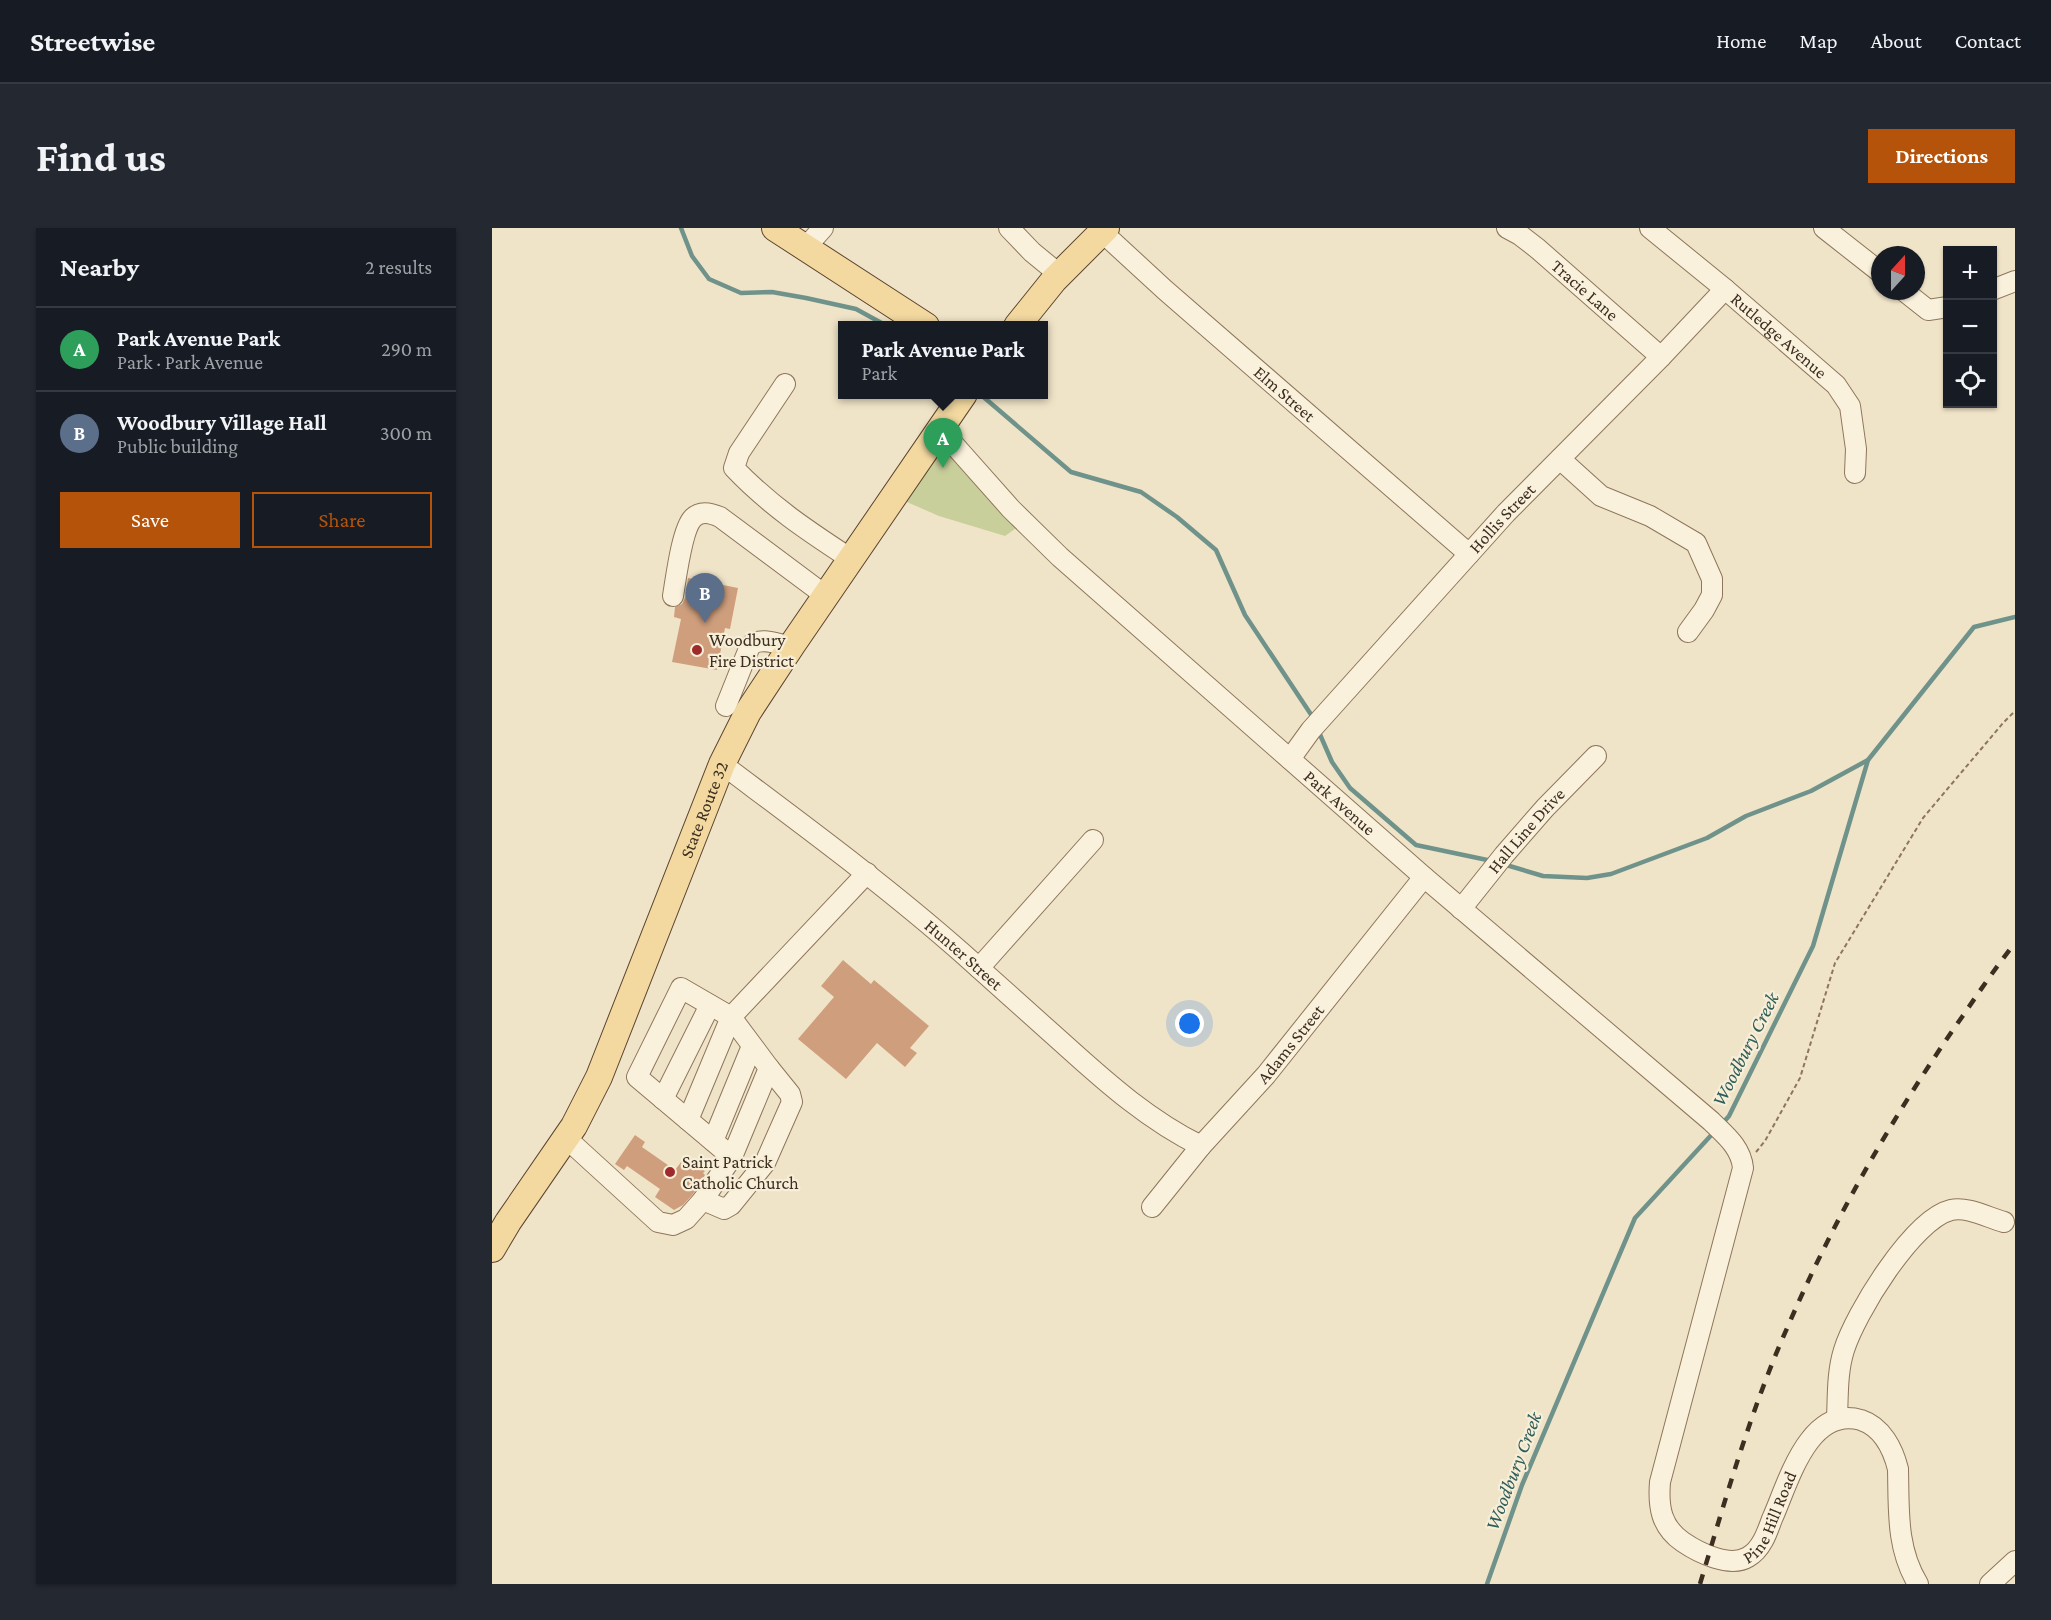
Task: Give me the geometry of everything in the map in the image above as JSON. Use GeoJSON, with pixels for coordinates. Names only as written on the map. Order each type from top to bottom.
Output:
{"type":"FeatureCollection","features":[{"type":"Feature","properties":{"kind":"main road"},"geometry":{"type":"LineString","coordinates":[[775,228],[918,321]]}},
{"type":"Feature","properties":{"kind":"main road"},"geometry":{"type":"LineString","coordinates":[[1021,321],[1060,274],[1104,230]]}},
{"type":"Feature","properties":{"kind":"main road","name":"State Route 32"},"geometry":{"type":"LineString","coordinates":[[492,1249],[507,1222],[566,1138],[599,1077],[722,764],[748,712],[961,399]]}},
{"type":"Feature","properties":{"kind":"street"},"geometry":{"type":"LineString","coordinates":[[806,248],[823,228]]}},
{"type":"Feature","properties":{"kind":"street"},"geometry":{"type":"LineString","coordinates":[[1009,228],[1032,252],[1060,274]]}},
{"type":"Feature","properties":{"kind":"street","name":"Tracie Lane"},"geometry":{"type":"LineString","coordinates":[[1507,228],[1538,249],[1661,357]]}},
{"type":"Feature","properties":{"kind":"street","name":"Rutledge Avenue"},"geometry":{"type":"LineString","coordinates":[[1650,228],[1836,385],[1850,406],[1856,449],[1856,473]]}},
{"type":"Feature","properties":{"kind":"street"},"geometry":{"type":"LineString","coordinates":[[1824,228],[1871,265]]}},
{"type":"Feature","properties":{"kind":"street","name":"Elm Street"},"geometry":{"type":"LineString","coordinates":[[1104,230],[1165,290],[1469,554]]}},
{"type":"Feature","properties":{"kind":"street"},"geometry":{"type":"LineString","coordinates":[[1997,288],[2015,281]]}},
{"type":"Feature","properties":{"kind":"street","name":"Hollis Street"},"geometry":{"type":"LineString","coordinates":[[1290,759],[1317,723],[1506,513],[1725,289]]}},
{"type":"Feature","properties":{"kind":"street"},"geometry":{"type":"LineString","coordinates":[[1915,300],[1928,310],[1943,308]]}},
{"type":"Feature","properties":{"kind":"street"},"geometry":{"type":"LineString","coordinates":[[785,384],[739,453],[734,468],[757,493],[806,530],[851,559]]}},
{"type":"Feature","properties":{"kind":"street","name":"Park Avenue"},"geometry":{"type":"LineString","coordinates":[[940,429],[1011,509],[1060,557],[1424,877],[1711,1121],[1738,1150],[1743,1168]]}},
{"type":"Feature","properties":{"kind":"street"},"geometry":{"type":"LineString","coordinates":[[1560,459],[1601,496],[1650,516],[1696,543],[1712,579],[1712,595],[1688,632]]}},
{"type":"Feature","properties":{"kind":"street"},"geometry":{"type":"LineString","coordinates":[[673,596],[686,530],[693,518],[700,513],[711,513],[720,517],[825,596]]}},
{"type":"Feature","properties":{"kind":"street"},"geometry":{"type":"LineString","coordinates":[[726,706],[750,646],[755,641],[760,640],[791,647]]}},
{"type":"Feature","properties":{"kind":"street","name":"Hall Line Drive"},"geometry":{"type":"LineString","coordinates":[[1461,909],[1545,808],[1596,756]]}},
{"type":"Feature","properties":{"kind":"street","name":"Hunter Street"},"geometry":{"type":"LineString","coordinates":[[722,764],[867,873],[979,968],[1105,1081],[1174,1133],[1201,1146]]}},
{"type":"Feature","properties":{"kind":"street"},"geometry":{"type":"LineString","coordinates":[[979,968],[1092,840]]}},
{"type":"Feature","properties":{"kind":"street"},"geometry":{"type":"LineString","coordinates":[[688,1120],[732,1017],[867,873]]}},
{"type":"Feature","properties":{"kind":"street","name":"Adams Street"},"geometry":{"type":"LineString","coordinates":[[1152,1207],[1201,1146],[1266,1075],[1424,877]]}},
{"type":"Feature","properties":{"kind":"street"},"geometry":{"type":"LineString","coordinates":[[703,1200],[724,1209],[731,1205],[765,1163],[792,1102],[790,1094],[732,1017],[681,988],[637,1077],[732,1157]]}},
{"type":"Feature","properties":{"kind":"street"},"geometry":{"type":"LineString","coordinates":[[663,1099],[710,1005]]}},
{"type":"Feature","properties":{"kind":"street"},"geometry":{"type":"LineString","coordinates":[[713,1141],[752,1046]]}},
{"type":"Feature","properties":{"kind":"street"},"geometry":{"type":"LineString","coordinates":[[566,1138],[658,1222],[673,1225],[686,1220],[703,1200],[732,1157],[770,1068]]}},
{"type":"Feature","properties":{"kind":"street","name":"Pine Hill Road"},"geometry":{"type":"LineString","coordinates":[[1743,1168],[1660,1482],[1660,1512],[1666,1525],[1673,1535],[1686,1544],[1711,1555],[1728,1561],[1746,1558],[1755,1552],[1765,1536],[1809,1440],[1818,1430],[1837,1419]]}},
{"type":"Feature","properties":{"kind":"street"},"geometry":{"type":"LineString","coordinates":[[1918,1584],[1905,1557],[1901,1542],[1898,1469],[1890,1446],[1872,1425],[1860,1420],[1837,1419],[1838,1382],[1845,1349],[1878,1285],[1904,1249],[1937,1216],[1953,1209],[2004,1222]]}},
{"type":"Feature","properties":{"kind":"street"},"geometry":{"type":"LineString","coordinates":[[1990,1584],[2015,1561]]}},
{"type":"Feature","properties":{"kind":"path"},"geometry":{"type":"LineString","coordinates":[[1743,1168],[1766,1141],[1800,1078],[1835,963],[1923,818],[2015,711]]}},
{"type":"Feature","properties":{"kind":"green space"},"geometry":{"type":"Polygon","coordinates":[[[939,438],[1019,526],[1005,536],[939,516],[900,499],[939,438]]]}},
{"type":"Feature","properties":{"kind":"building"},"geometry":{"type":"Polygon","coordinates":[[[688,578],[738,588],[730,629],[725,628],[717,670],[672,662],[681,619],[674,617],[675,607],[682,604],[685,598],[688,578]]]}},
{"type":"Feature","properties":{"kind":"building"},"geometry":{"type":"Polygon","coordinates":[[[843,960],[871,984],[874,980],[929,1026],[910,1048],[917,1053],[905,1067],[877,1043],[846,1079],[798,1039],[834,997],[821,986],[843,960]]]}},
{"type":"Feature","properties":{"kind":"building","name":"Saint Patrick Catholic Church"},"geometry":{"type":"Polygon","coordinates":[[[635,1135],[645,1142],[642,1147],[675,1170],[685,1157],[705,1171],[694,1193],[683,1205],[674,1210],[655,1197],[660,1189],[627,1166],[624,1170],[615,1164],[635,1135]]]}},
{"type":"Feature","properties":{"kind":"waterway"},"geometry":{"type":"LineString","coordinates":[[681,228],[692,256],[709,279],[741,293],[772,292],[856,309],[878,321]]}},
{"type":"Feature","properties":{"kind":"waterway"},"geometry":{"type":"LineString","coordinates":[[986,399],[1071,472],[1141,492],[1177,517],[1216,550],[1245,615],[1314,719]]}},
{"type":"Feature","properties":{"kind":"waterway","name":"Woodbury Creek"},"geometry":{"type":"LineString","coordinates":[[1721,1125],[1729,1116],[1813,946],[1868,760],[1974,627],[2015,617]]}},
{"type":"Feature","properties":{"kind":"waterway"},"geometry":{"type":"LineString","coordinates":[[1318,730],[1332,762],[1350,788],[1416,845],[1492,861]]}},
{"type":"Feature","properties":{"kind":"waterway"},"geometry":{"type":"LineString","coordinates":[[1503,864],[1543,876],[1587,878],[1611,874],[1707,838],[1746,816],[1811,791],[1868,760]]}},
{"type":"Feature","properties":{"kind":"waterway","name":"Woodbury Creek"},"geometry":{"type":"LineString","coordinates":[[1487,1584],[1522,1485],[1635,1218],[1715,1131]]}},
{"type":"Feature","properties":{"kind":"railway"},"geometry":{"type":"LineString","coordinates":[[1700,1584],[1762,1389],[1825,1245],[1889,1129],[1981,989],[2015,943]]}},
{"type":"Feature","properties":{"kind":"place","name":"Park Avenue Park"},"geometry":{"type":"Point","coordinates":[943,468]}},
{"type":"Feature","properties":{"kind":"place","name":"Woodbury Village Hall"},"geometry":{"type":"Point","coordinates":[705,623]}},
{"type":"Feature","properties":{"kind":"place","name":"Woodbury Fire District"},"geometry":{"type":"Point","coordinates":[697,650]}},
{"type":"Feature","properties":{"kind":"place","name":"Saint Patrick Catholic Church"},"geometry":{"type":"Point","coordinates":[670,1172]}}]}
